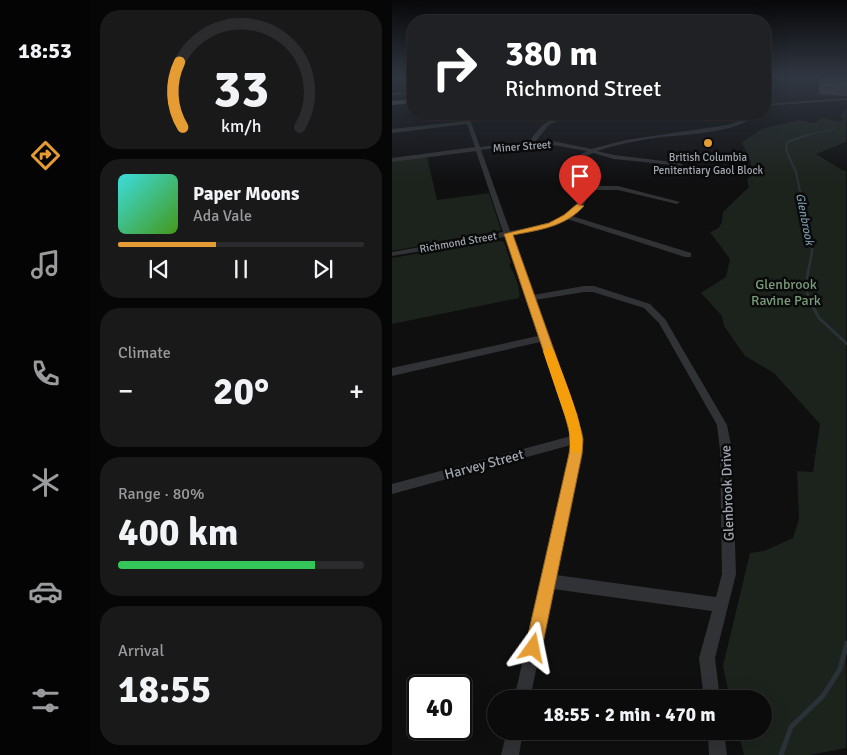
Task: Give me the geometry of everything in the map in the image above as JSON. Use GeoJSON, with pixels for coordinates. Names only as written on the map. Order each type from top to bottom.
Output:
{"type":"FeatureCollection","features":[{"type":"Feature","properties":{"kind":"street"},"geometry":{"type":"LineString","coordinates":[[532,143],[537,132],[556,120]]}},
{"type":"Feature","properties":{"kind":"street"},"geometry":{"type":"LineString","coordinates":[[677,202],[618,188],[583,188],[574,170],[576,162],[592,151],[615,144],[732,126],[744,120]]}},
{"type":"Feature","properties":{"kind":"street"},"geometry":{"type":"LineString","coordinates":[[392,131],[469,122],[576,428],[576,454],[524,690]]}},
{"type":"Feature","properties":{"kind":"street","name":"Miner Street"},"geometry":{"type":"LineString","coordinates":[[392,160],[532,143],[565,144],[614,157],[680,165]]}},
{"type":"Feature","properties":{"kind":"street","name":"Richmond Street"},"geometry":{"type":"LineString","coordinates":[[392,254],[540,228],[567,217],[582,203],[583,188]]}},
{"type":"Feature","properties":{"kind":"street"},"geometry":{"type":"LineString","coordinates":[[567,217],[688,255]]}},
{"type":"Feature","properties":{"kind":"street","name":"Glenbrook Drive"},"geometry":{"type":"LineString","coordinates":[[531,298],[584,289],[603,290],[646,306],[662,321],[715,409],[725,438],[729,574],[707,658],[711,690]]}},
{"type":"Feature","properties":{"kind":"street"},"geometry":{"type":"LineString","coordinates":[[392,372],[544,338]]}},
{"type":"Feature","properties":{"kind":"street","name":"Harvey Street"},"geometry":{"type":"LineString","coordinates":[[392,489],[577,439]]}},
{"type":"Feature","properties":{"kind":"street"},"geometry":{"type":"LineString","coordinates":[[548,581],[721,605]]}},
{"type":"Feature","properties":{"kind":"street"},"geometry":{"type":"LineString","coordinates":[[510,755],[513,740]]}},
{"type":"Feature","properties":{"kind":"street"},"geometry":{"type":"LineString","coordinates":[[717,740],[718,755]]}},
{"type":"Feature","properties":{"kind":"green space","name":"Glenbrook Ravine Park"},"geometry":{"type":"Polygon","coordinates":[[[843,112],[846,112],[846,142],[816,154],[846,171],[846,748],[810,755],[744,755],[740,740],[772,740],[772,690],[728,690],[723,666],[750,553],[764,551],[793,538],[799,519],[797,471],[813,472],[820,424],[774,373],[745,356],[724,326],[722,316],[701,293],[726,277],[730,259],[710,232],[719,227],[722,223],[723,212],[749,187],[747,180],[752,171],[752,166],[742,142],[762,129],[799,120],[815,123],[820,118],[841,122],[844,119],[841,116],[843,112]]]}},
{"type":"Feature","properties":{"kind":"green space"},"geometry":{"type":"Polygon","coordinates":[[[427,157],[437,200],[489,193],[501,230],[392,251],[392,161],[427,157]]]}},
{"type":"Feature","properties":{"kind":"green space"},"geometry":{"type":"Polygon","coordinates":[[[496,240],[504,242],[511,263],[509,265],[518,285],[519,298],[392,324],[392,258],[496,240]]]}},
{"type":"Feature","properties":{"kind":"waterway","name":"Glenbrook"},"geometry":{"type":"LineString","coordinates":[[802,136],[832,130],[834,127]]}},
{"type":"Feature","properties":{"kind":"waterway","name":"Glenbrook"},"geometry":{"type":"LineString","coordinates":[[804,210],[796,172],[786,150],[787,142],[808,135]]}},
{"type":"Feature","properties":{"kind":"waterway","name":"Glenbrook"},"geometry":{"type":"LineString","coordinates":[[804,208],[812,243],[812,255],[806,282],[811,302]]}},
{"type":"Feature","properties":{"kind":"waterway","name":"Glenbrook"},"geometry":{"type":"LineString","coordinates":[[811,302],[819,318],[847,344]]}},
{"type":"Feature","properties":{"kind":"waterway","name":"Glenbrook"},"geometry":{"type":"LineString","coordinates":[[781,755],[791,727],[823,696],[840,669],[847,643]]}},
{"type":"Feature","properties":{"kind":"slow traffic"},"geometry":{"type":"LineString","coordinates":[[549,351],[576,428],[576,448]]}},
{"type":"Feature","properties":{"kind":"place","name":"British Columbia Penitentiary Gaol Block"},"geometry":{"type":"Point","coordinates":[708,143]}},
{"type":"Feature","properties":{"kind":"route"},"geometry":{"type":"LineString","coordinates":[[533,648],[576,454],[577,439],[576,428],[508,234],[551,225],[567,217],[580,206]]}}]}
